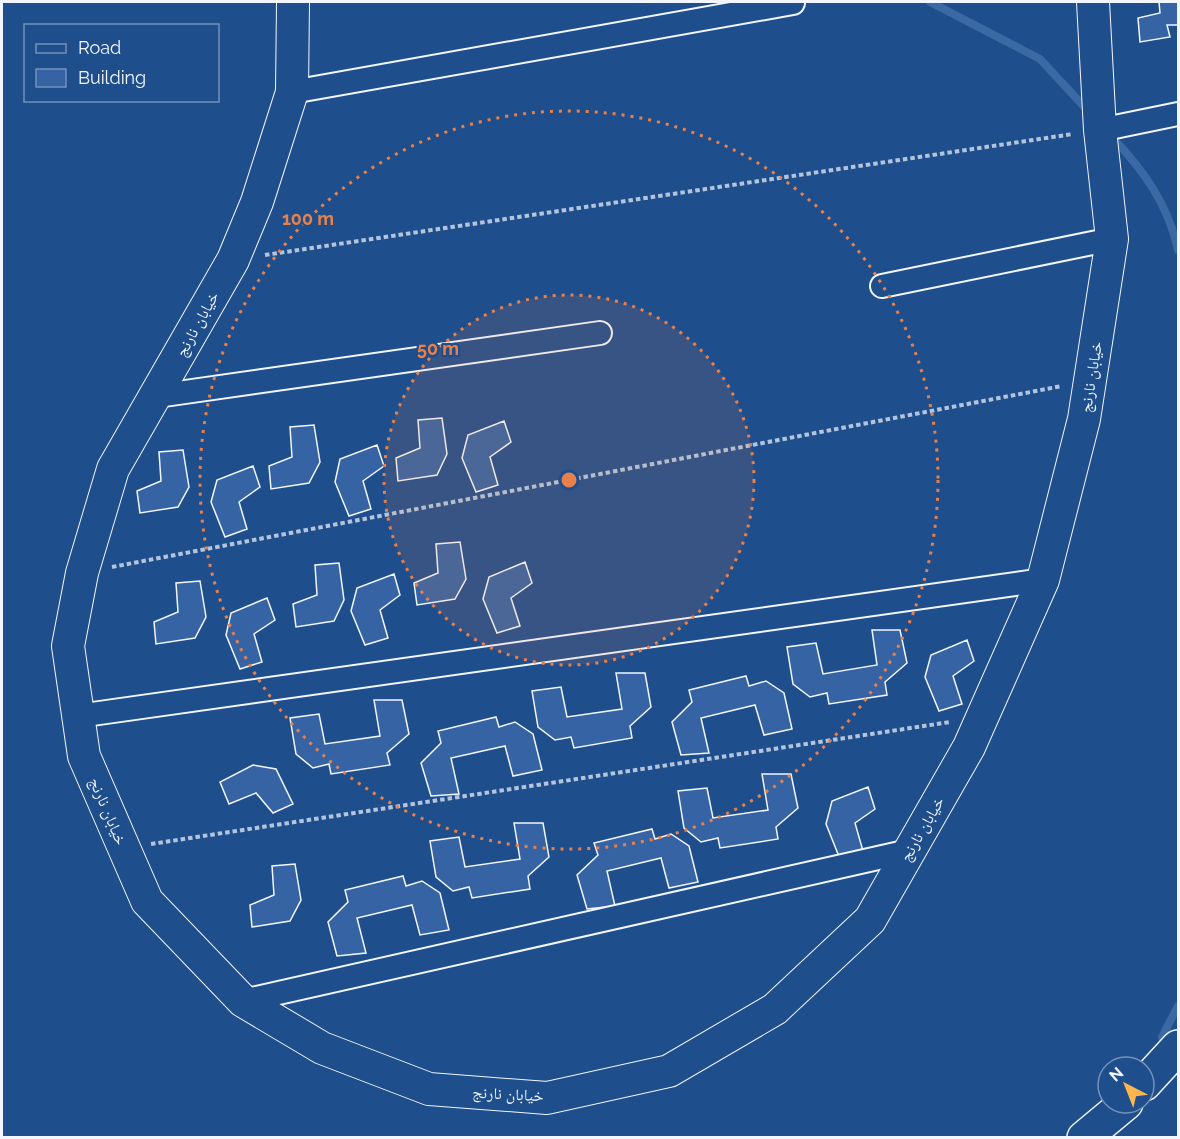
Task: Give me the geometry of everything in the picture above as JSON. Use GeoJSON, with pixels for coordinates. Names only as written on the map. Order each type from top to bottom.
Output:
{"type":"FeatureCollection","features":[{"type":"Feature","properties":{"kind":"highway"},"geometry":{"type":"LineString","coordinates":[[1084,1137],[1111,1115]]}},
{"type":"Feature","properties":{"kind":"street","name":"خیابان نارنج"},"geometry":{"type":"LineString","coordinates":[[293,2],[291,92],[256,202],[233,260],[157,396],[113,469],[81,573],[68,646],[84,756],[147,902],[243,1001],[322,1048],[429,1089],[547,1098],[669,1071],[775,1009],[870,920],[969,747],[1043,580],[1084,419],[1112,239],[1101,129],[1093,2]]}},
{"type":"Feature","properties":{"kind":"street"},"geometry":{"type":"LineString","coordinates":[[291,92],[793,3]]}},
{"type":"Feature","properties":{"kind":"street"},"geometry":{"type":"LineString","coordinates":[[1101,129],[1179,114]]}},
{"type":"Feature","properties":{"kind":"street"},"geometry":{"type":"LineString","coordinates":[[882,286],[1112,239]]}},
{"type":"Feature","properties":{"kind":"street"},"geometry":{"type":"LineString","coordinates":[[157,396],[600,333]]}},
{"type":"Feature","properties":{"kind":"street"},"geometry":{"type":"LineString","coordinates":[[78,716],[1043,580]]}},
{"type":"Feature","properties":{"kind":"street"},"geometry":{"type":"LineString","coordinates":[[243,1001],[909,851]]}},
{"type":"Feature","properties":{"kind":"path"},"geometry":{"type":"LineString","coordinates":[[233,260],[1101,129]]}},
{"type":"Feature","properties":{"kind":"path"},"geometry":{"type":"LineString","coordinates":[[81,573],[1090,381]]}},
{"type":"Feature","properties":{"kind":"path"},"geometry":{"type":"LineString","coordinates":[[124,848],[982,717]]}},
{"type":"Feature","properties":{"kind":"building"},"geometry":{"type":"Polygon","coordinates":[[[1159,2],[1178,2],[1178,25],[1167,25],[1170,37],[1140,42],[1138,18],[1160,13],[1159,2]]]}},
{"type":"Feature","properties":{"kind":"building"},"geometry":{"type":"Polygon","coordinates":[[[442,418],[447,454],[437,475],[398,481],[396,458],[420,448],[418,420],[442,418]]]}},
{"type":"Feature","properties":{"kind":"building"},"geometry":{"type":"Polygon","coordinates":[[[504,421],[511,442],[490,457],[498,485],[476,492],[462,458],[468,435],[504,421]]]}},
{"type":"Feature","properties":{"kind":"building"},"geometry":{"type":"Polygon","coordinates":[[[314,425],[320,462],[309,483],[271,489],[269,466],[292,457],[290,427],[314,425]]]}},
{"type":"Feature","properties":{"kind":"building"},"geometry":{"type":"Polygon","coordinates":[[[377,445],[384,466],[363,481],[371,509],[349,516],[335,482],[340,459],[377,445]]]}},
{"type":"Feature","properties":{"kind":"building"},"geometry":{"type":"Polygon","coordinates":[[[183,450],[189,487],[178,507],[140,513],[137,491],[161,481],[159,452],[183,450]]]}},
{"type":"Feature","properties":{"kind":"building"},"geometry":{"type":"Polygon","coordinates":[[[253,466],[260,487],[239,502],[247,529],[225,537],[211,502],[217,480],[253,466]]]}},
{"type":"Feature","properties":{"kind":"building"},"geometry":{"type":"Polygon","coordinates":[[[460,542],[466,579],[455,599],[417,605],[414,583],[438,573],[436,544],[460,542]]]}},
{"type":"Feature","properties":{"kind":"building"},"geometry":{"type":"Polygon","coordinates":[[[525,562],[532,583],[511,598],[520,626],[497,633],[483,599],[489,577],[525,562]]]}},
{"type":"Feature","properties":{"kind":"building"},"geometry":{"type":"Polygon","coordinates":[[[339,563],[344,600],[334,621],[296,627],[293,604],[317,595],[315,565],[339,563]]]}},
{"type":"Feature","properties":{"kind":"building"},"geometry":{"type":"Polygon","coordinates":[[[394,574],[400,595],[380,610],[388,638],[365,645],[351,611],[357,588],[394,574]]]}},
{"type":"Feature","properties":{"kind":"building"},"geometry":{"type":"Polygon","coordinates":[[[200,581],[206,617],[195,638],[156,644],[154,622],[178,612],[176,583],[200,581]]]}},
{"type":"Feature","properties":{"kind":"building"},"geometry":{"type":"Polygon","coordinates":[[[267,598],[275,620],[254,634],[262,662],[240,669],[226,635],[231,613],[267,598]]]}},
{"type":"Feature","properties":{"kind":"building"},"geometry":{"type":"Polygon","coordinates":[[[872,630],[900,630],[907,663],[885,682],[887,695],[829,704],[827,693],[810,697],[793,684],[787,647],[816,643],[823,674],[877,665],[872,630]]]}},
{"type":"Feature","properties":{"kind":"building"},"geometry":{"type":"Polygon","coordinates":[[[967,640],[974,661],[953,676],[962,704],[939,711],[925,677],[931,655],[967,640]]]}},
{"type":"Feature","properties":{"kind":"building"},"geometry":{"type":"Polygon","coordinates":[[[616,673],[645,673],[651,707],[630,726],[632,738],[574,748],[571,737],[555,740],[538,727],[532,691],[561,687],[567,717],[622,709],[616,673]]]}},
{"type":"Feature","properties":{"kind":"building"},"geometry":{"type":"Polygon","coordinates":[[[746,676],[749,686],[766,681],[784,693],[792,729],[764,735],[755,705],[701,718],[709,753],[681,755],[672,722],[692,702],[689,690],[746,676]]]}},
{"type":"Feature","properties":{"kind":"building"},"geometry":{"type":"Polygon","coordinates":[[[374,700],[402,700],[409,734],[387,753],[390,765],[331,774],[329,764],[313,768],[296,754],[290,718],[319,714],[325,744],[380,736],[374,700]]]}},
{"type":"Feature","properties":{"kind":"building"},"geometry":{"type":"Polygon","coordinates":[[[496,717],[499,727],[515,722],[533,734],[542,770],[513,776],[505,746],[451,758],[459,794],[431,796],[421,763],[441,743],[438,731],[496,717]]]}},
{"type":"Feature","properties":{"kind":"building"},"geometry":{"type":"Polygon","coordinates":[[[253,765],[276,769],[293,804],[273,813],[256,793],[229,804],[220,782],[253,765]]]}},
{"type":"Feature","properties":{"kind":"building"},"geometry":{"type":"Polygon","coordinates":[[[762,774],[791,774],[798,808],[776,827],[778,839],[720,848],[718,838],[701,842],[684,828],[678,791],[707,788],[713,818],[768,810],[762,774]]]}},
{"type":"Feature","properties":{"kind":"building"},"geometry":{"type":"Polygon","coordinates":[[[868,787],[875,809],[855,823],[863,851],[840,859],[826,824],[832,801],[868,787]]]}},
{"type":"Feature","properties":{"kind":"building"},"geometry":{"type":"Polygon","coordinates":[[[514,823],[543,823],[549,857],[528,876],[530,889],[472,898],[469,887],[453,891],[436,877],[430,841],[459,837],[465,867],[520,859],[514,823]]]}},
{"type":"Feature","properties":{"kind":"building"},"geometry":{"type":"Polygon","coordinates":[[[652,829],[655,839],[671,834],[689,846],[698,882],[669,888],[661,858],[607,871],[615,906],[587,909],[577,875],[598,855],[594,843],[652,829]]]}},
{"type":"Feature","properties":{"kind":"building"},"geometry":{"type":"Polygon","coordinates":[[[295,864],[301,900],[290,921],[252,927],[250,905],[274,895],[272,866],[295,864]]]}},
{"type":"Feature","properties":{"kind":"building"},"geometry":{"type":"Polygon","coordinates":[[[403,876],[406,886],[422,881],[440,893],[449,930],[420,935],[412,905],[357,918],[366,953],[337,956],[328,922],[348,902],[345,890],[403,876]]]}},
{"type":"Feature","properties":{"kind":"waterway"},"geometry":{"type":"LineString","coordinates":[[930,2],[1040,59],[1090,113]]}},
{"type":"Feature","properties":{"kind":"waterway"},"geometry":{"type":"LineString","coordinates":[[1112,137],[1153,189],[1168,218],[1178,250]]}},
{"type":"Feature","properties":{"kind":"waterway"},"geometry":{"type":"LineString","coordinates":[[1168,1048],[1162,1037],[1178,1006]]}}]}
